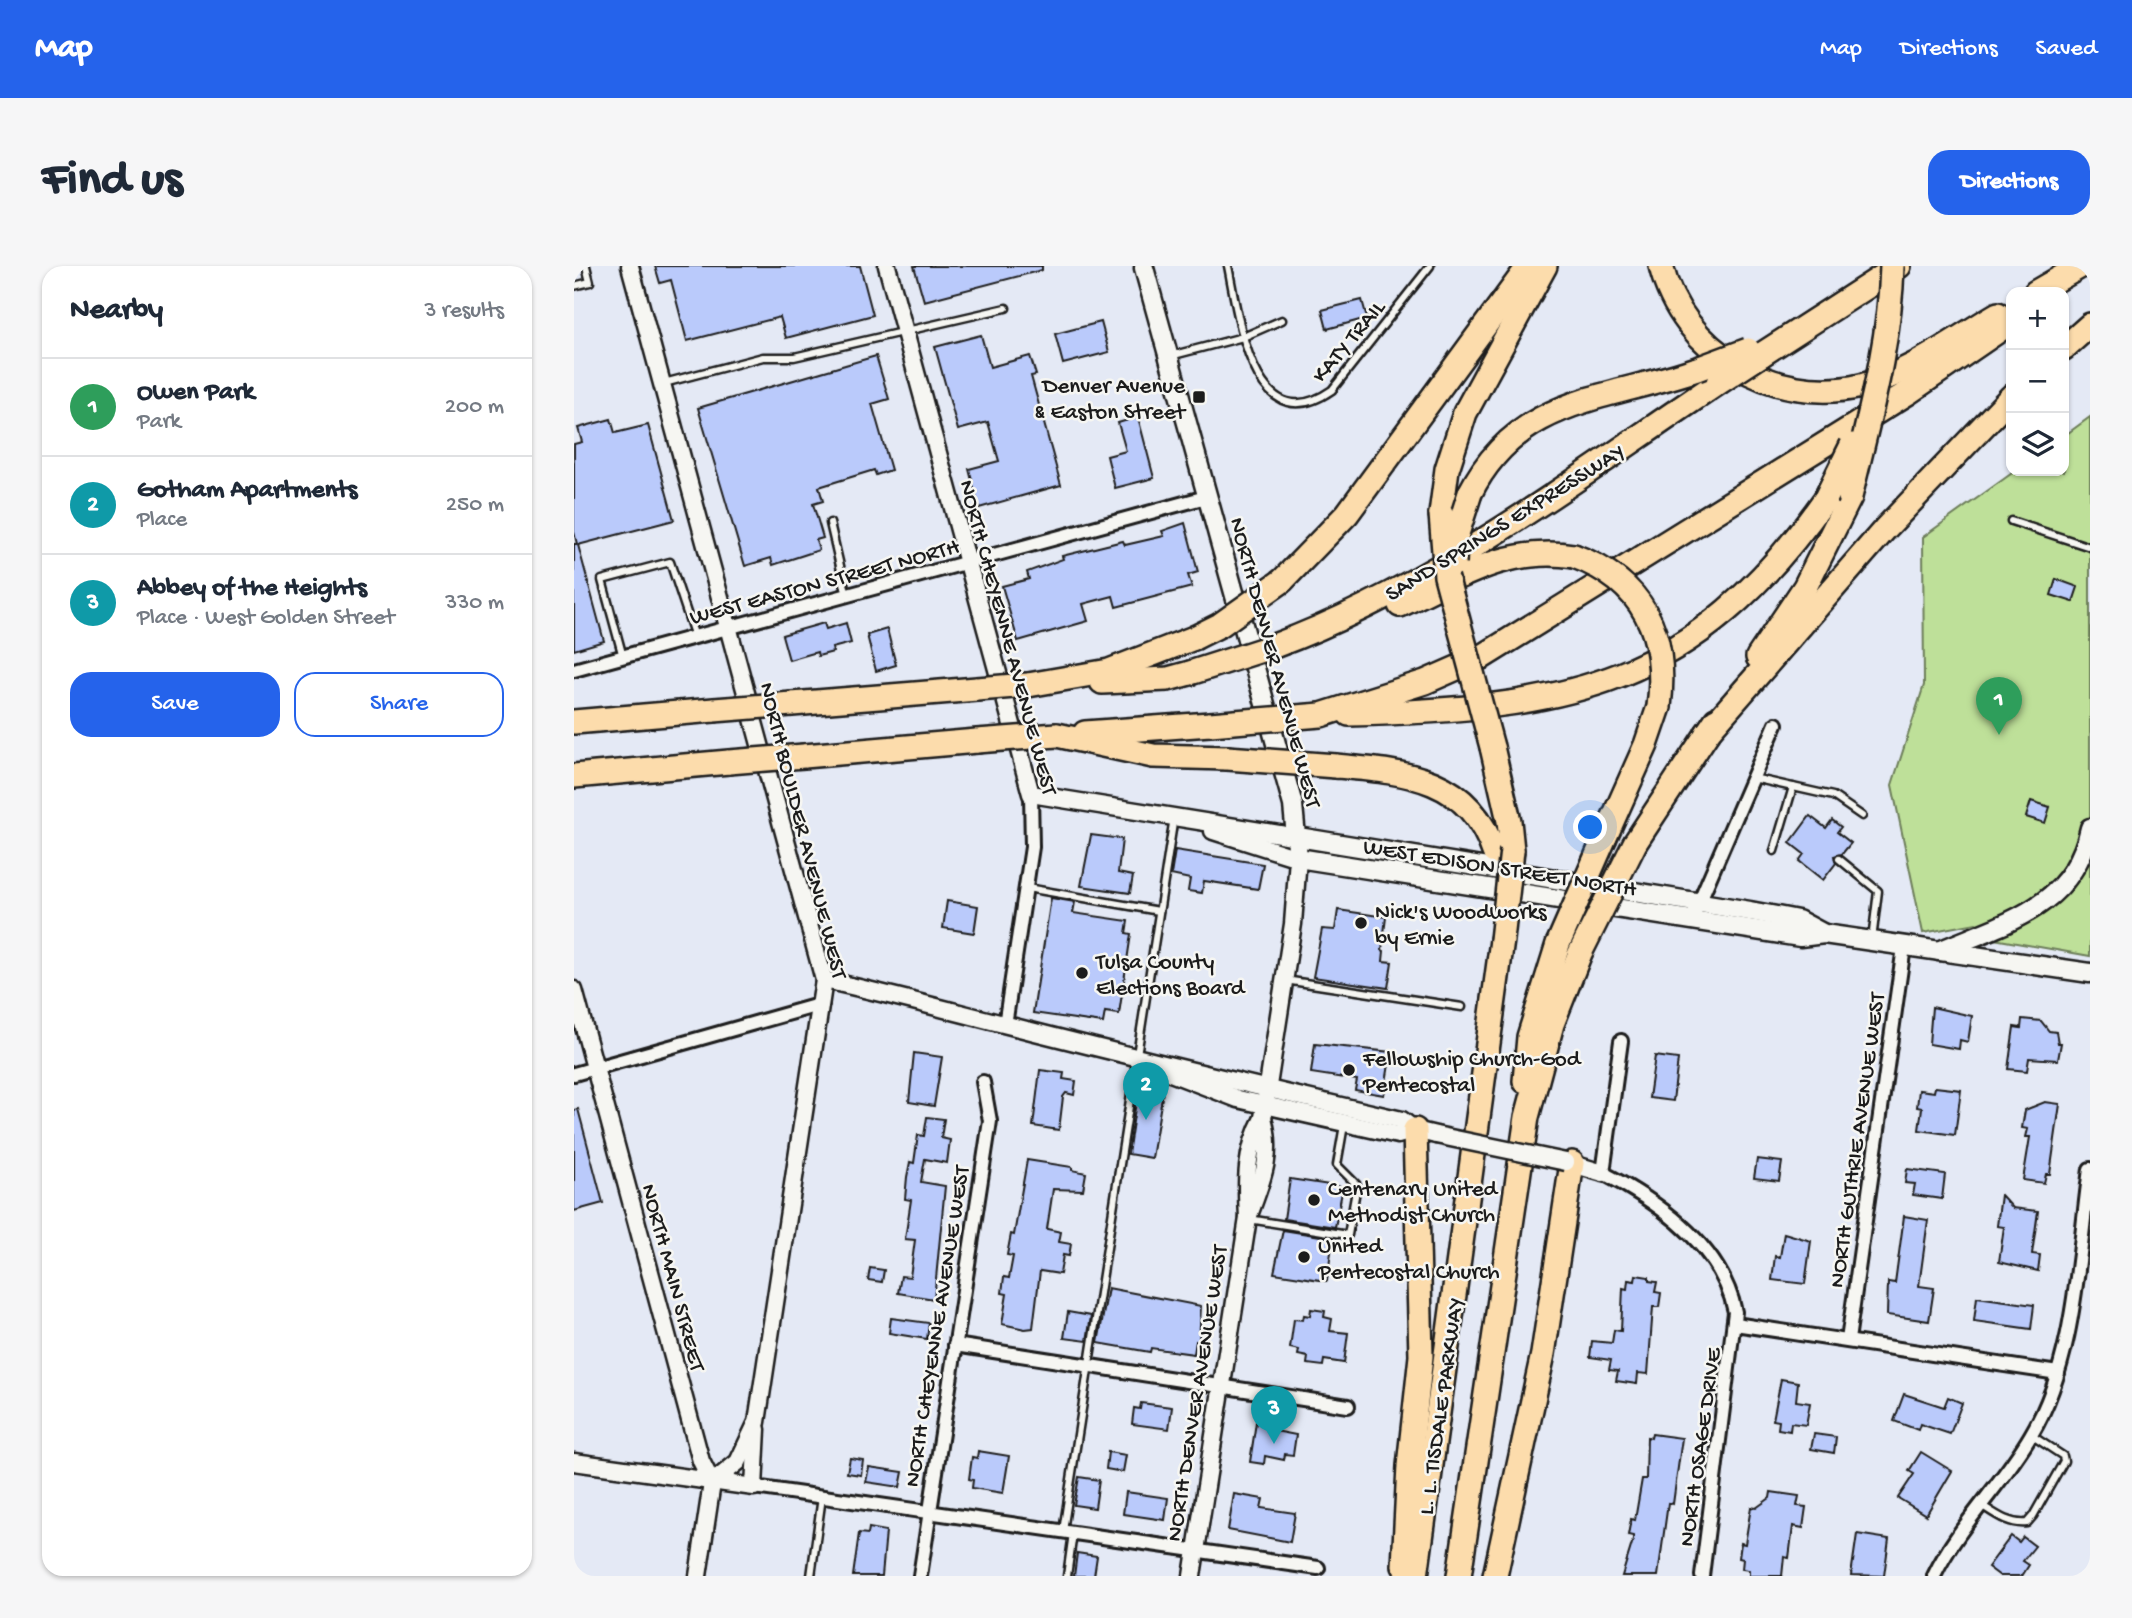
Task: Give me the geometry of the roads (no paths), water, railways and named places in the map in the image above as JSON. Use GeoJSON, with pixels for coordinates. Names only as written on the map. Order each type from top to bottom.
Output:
{"type":"FeatureCollection","features":[{"type":"Feature","properties":{"kind":"highway"},"geometry":{"type":"LineString","coordinates":[[574,722],[1028,685],[1109,671],[1194,638],[1220,625],[1282,581],[1347,514],[1529,266]]}},
{"type":"Feature","properties":{"kind":"highway"},"geometry":{"type":"LineString","coordinates":[[1458,616],[1446,576],[1441,514],[1447,469],[1465,413],[1545,266]]}},
{"type":"Feature","properties":{"kind":"highway"},"geometry":{"type":"LineString","coordinates":[[1661,266],[1670,294],[1683,316],[1718,354],[1767,380],[1816,390],[1863,385],[1899,372],[2006,309]]}},
{"type":"Feature","properties":{"kind":"highway"},"geometry":{"type":"LineString","coordinates":[[1569,948],[1635,843],[1805,587],[1850,497],[1885,349],[1891,307],[1892,266]]}},
{"type":"Feature","properties":{"kind":"highway","name":"SAND SPRINGS EXPRESSWAY"},"geometry":{"type":"LineString","coordinates":[[1028,685],[1168,678],[1274,646],[1335,622],[1434,570],[1718,383],[1755,353],[1799,330],[1899,266]]}},
{"type":"Feature","properties":{"kind":"highway"},"geometry":{"type":"LineString","coordinates":[[2045,287],[2081,266]]}},
{"type":"Feature","properties":{"kind":"highway"},"geometry":{"type":"LineString","coordinates":[[2062,287],[2090,268]]}},
{"type":"Feature","properties":{"kind":"highway"},"geometry":{"type":"LineString","coordinates":[[1321,715],[1424,682],[1482,657],[1909,392],[2006,325]]}},
{"type":"Feature","properties":{"kind":"highway"},"geometry":{"type":"LineString","coordinates":[[2069,344],[2090,325]]}},
{"type":"Feature","properties":{"kind":"highway"},"geometry":{"type":"LineString","coordinates":[[574,776],[1321,715],[1438,712],[1517,704],[1575,691],[1627,673],[1682,643],[1731,608],[1792,546],[1826,498],[1853,443],[1885,349]]}},
{"type":"Feature","properties":{"kind":"highway"},"geometry":{"type":"LineString","coordinates":[[1458,616],[1455,540],[1470,493],[1500,447],[1523,428],[1550,412],[1755,353]]}},
{"type":"Feature","properties":{"kind":"highway"},"geometry":{"type":"LineString","coordinates":[[1707,733],[1885,529],[2006,402]]}},
{"type":"Feature","properties":{"kind":"highway"},"geometry":{"type":"LineString","coordinates":[[1274,646],[1350,627],[1500,560],[1536,553],[1574,556],[1619,581],[1645,612],[1660,647],[1662,669],[1659,707],[1640,759],[1605,837],[1569,948]]}},
{"type":"Feature","properties":{"kind":"highway","name":"L. L. TISDALE PARKWAY"},"geometry":{"type":"LineString","coordinates":[[1416,1576],[1503,940],[1512,850],[1509,821],[1492,747],[1458,616]]}},
{"type":"Feature","properties":{"kind":"highway"},"geometry":{"type":"LineString","coordinates":[[1057,735],[1153,756],[1227,758],[1396,771],[1429,780],[1448,791],[1475,815],[1490,840],[1500,875],[1503,940]]}},
{"type":"Feature","properties":{"kind":"highway","name":"L. L. TISDALE PARKWAY"},"geometry":{"type":"LineString","coordinates":[[1460,1576],[1516,1174],[1529,1037],[1569,948]]}},
{"type":"Feature","properties":{"kind":"highway"},"geometry":{"type":"LineString","coordinates":[[1404,1576],[1409,1466],[1422,1356],[1426,1132]]}},
{"type":"Feature","properties":{"kind":"highway"},"geometry":{"type":"LineString","coordinates":[[1495,1576],[1543,1354],[1569,1163]]}},
{"type":"Feature","properties":{"kind":"main road","name":"NORTH DENVER AVENUE WEST"},"geometry":{"type":"LineString","coordinates":[[1144,268],[1293,805],[1298,858]]}},
{"type":"Feature","properties":{"kind":"main road"},"geometry":{"type":"LineString","coordinates":[[1938,952],[2017,920],[2046,901],[2074,868],[2086,848],[2090,828]]}},
{"type":"Feature","properties":{"kind":"main road","name":"WEST EDISON STREET NORTH"},"geometry":{"type":"LineString","coordinates":[[1298,837],[1798,920],[1824,934]]}},
{"type":"Feature","properties":{"kind":"main road","name":"WEST EDISON STREET NORTH"},"geometry":{"type":"LineString","coordinates":[[1298,858],[1800,937],[1824,934],[2090,973]]}},
{"type":"Feature","properties":{"kind":"street","name":"NORTH BOULDER AVENUE WEST"},"geometry":{"type":"LineString","coordinates":[[630,266],[824,980],[757,1422],[738,1462],[712,1483]]}},
{"type":"Feature","properties":{"kind":"street","name":"NORTH CHEYENNE AVENUE WEST"},"geometry":{"type":"LineString","coordinates":[[887,266],[1031,794],[1032,836],[1005,1025]]}},
{"type":"Feature","properties":{"kind":"street","name":"WEST EASTON STREET NORTH"},"geometry":{"type":"LineString","coordinates":[[574,670],[1206,497]]}},
{"type":"Feature","properties":{"kind":"street"},"geometry":{"type":"LineString","coordinates":[[1691,921],[1776,724]]}},
{"type":"Feature","properties":{"kind":"street","name":"WEST EDISON STREET NORTH"},"geometry":{"type":"LineString","coordinates":[[1031,794],[1298,837]]}},
{"type":"Feature","properties":{"kind":"street","name":"WEST EDISON STREET NORTH"},"geometry":{"type":"LineString","coordinates":[[1174,817],[1298,858]]}},
{"type":"Feature","properties":{"kind":"street","name":"NORTH DENVER AVENUE WEST"},"geometry":{"type":"LineString","coordinates":[[1192,1576],[1248,1218],[1246,1173],[1252,1138],[1265,1104],[1299,880],[1298,858]]}},
{"type":"Feature","properties":{"kind":"street","name":"NORTH GUTHRIE AVENUE WEST"},"geometry":{"type":"LineString","coordinates":[[1848,1340],[1904,947]]}},
{"type":"Feature","properties":{"kind":"street"},"geometry":{"type":"LineString","coordinates":[[824,980],[1136,1058],[1185,1079],[1265,1104],[1398,1135],[1426,1132]]}},
{"type":"Feature","properties":{"kind":"street","name":"NORTH MAIN STREET"},"geometry":{"type":"LineString","coordinates":[[574,990],[701,1461],[712,1483]]}},
{"type":"Feature","properties":{"kind":"street"},"geometry":{"type":"LineString","coordinates":[[574,1074],[822,1004]]}},
{"type":"Feature","properties":{"kind":"street"},"geometry":{"type":"LineString","coordinates":[[1265,1104],[1402,1121],[1426,1132],[1603,1173],[1621,1041]]}},
{"type":"Feature","properties":{"kind":"street","name":"NORTH CHEYENNE AVENUE WEST"},"geometry":{"type":"LineString","coordinates":[[920,1576],[990,1121],[983,1082]]}},
{"type":"Feature","properties":{"kind":"street"},"geometry":{"type":"LineString","coordinates":[[1934,1576],[1943,1556],[2031,1435],[2052,1393],[2064,1348],[2090,1169]]}},
{"type":"Feature","properties":{"kind":"street","name":"NORTH OSAGE DRIVE"},"geometry":{"type":"LineString","coordinates":[[1603,1173],[1635,1192],[1705,1248],[1716,1262],[1732,1297],[1735,1324],[1702,1576]]}},
{"type":"Feature","properties":{"kind":"street"},"geometry":{"type":"LineString","coordinates":[[1735,1324],[2058,1373]]}},
{"type":"Feature","properties":{"kind":"street"},"geometry":{"type":"LineString","coordinates":[[955,1345],[1348,1406]]}},
{"type":"Feature","properties":{"kind":"street"},"geometry":{"type":"LineString","coordinates":[[754,1487],[757,1422]]}},
{"type":"Feature","properties":{"kind":"street"},"geometry":{"type":"LineString","coordinates":[[574,1462],[1196,1550],[1318,1572]]}},
{"type":"Feature","properties":{"kind":"street"},"geometry":{"type":"LineString","coordinates":[[698,1576],[712,1483]]}},
{"type":"Feature","properties":{"kind":"lane"},"geometry":{"type":"LineString","coordinates":[[574,286],[590,282],[586,266]]}},
{"type":"Feature","properties":{"kind":"lane"},"geometry":{"type":"LineString","coordinates":[[1228,266],[1243,337]]}},
{"type":"Feature","properties":{"kind":"lane","name":"KATY TRAIL"},"geometry":{"type":"LineString","coordinates":[[1243,337],[1265,388],[1297,405],[1315,402],[1332,390],[1430,266]]}},
{"type":"Feature","properties":{"kind":"lane"},"geometry":{"type":"LineString","coordinates":[[662,384],[762,357],[794,357],[1006,308]]}},
{"type":"Feature","properties":{"kind":"lane"},"geometry":{"type":"LineString","coordinates":[[1168,356],[1243,337],[1282,320]]}},
{"type":"Feature","properties":{"kind":"lane"},"geometry":{"type":"LineString","coordinates":[[2011,521],[2090,547]]}},
{"type":"Feature","properties":{"kind":"lane"},"geometry":{"type":"LineString","coordinates":[[830,523],[847,596]]}},
{"type":"Feature","properties":{"kind":"lane"},"geometry":{"type":"LineString","coordinates":[[623,657],[602,580],[670,562],[695,637]]}},
{"type":"Feature","properties":{"kind":"lane"},"geometry":{"type":"LineString","coordinates":[[1753,778],[1833,796],[1862,816]]}},
{"type":"Feature","properties":{"kind":"lane"},"geometry":{"type":"LineString","coordinates":[[1774,851],[1793,787]]}},
{"type":"Feature","properties":{"kind":"lane"},"geometry":{"type":"LineString","coordinates":[[1067,1576],[1068,1532],[1087,1367],[1174,817]]}},
{"type":"Feature","properties":{"kind":"lane"},"geometry":{"type":"LineString","coordinates":[[1839,859],[1878,891],[1872,942]]}},
{"type":"Feature","properties":{"kind":"lane"},"geometry":{"type":"LineString","coordinates":[[1026,888],[1159,911]]}},
{"type":"Feature","properties":{"kind":"lane"},"geometry":{"type":"LineString","coordinates":[[1285,979],[1462,1007]]}},
{"type":"Feature","properties":{"kind":"lane"},"geometry":{"type":"LineString","coordinates":[[1248,1218],[1348,1235],[1357,1185],[1337,1165],[1344,1123]]}},
{"type":"Feature","properties":{"kind":"lane"},"geometry":{"type":"LineString","coordinates":[[1980,1504],[2007,1521],[2020,1524],[2027,1523],[2033,1516],[2064,1461],[2063,1456],[2031,1435]]}},
{"type":"Feature","properties":{"kind":"lane"},"geometry":{"type":"LineString","coordinates":[[811,1576],[822,1497]]}},
{"type":"Feature","properties":{"kind":"place","name":"Denver Avenue & Easton Street"},"geometry":{"type":"Point","coordinates":[1199,397]}},
{"type":"Feature","properties":{"kind":"place","name":"Owen Park"},"geometry":{"type":"Point","coordinates":[1999,735]}},
{"type":"Feature","properties":{"kind":"place","name":"Nick's Woodworks by Ernie"},"geometry":{"type":"Point","coordinates":[1361,923]}},
{"type":"Feature","properties":{"kind":"place","name":"Tulsa County Elections Board"},"geometry":{"type":"Point","coordinates":[1082,973]}},
{"type":"Feature","properties":{"kind":"place","name":"Fellowship Church-God Pentecostal"},"geometry":{"type":"Point","coordinates":[1349,1070]}},
{"type":"Feature","properties":{"kind":"place","name":"Gotham Apartments"},"geometry":{"type":"Point","coordinates":[1146,1120]}},
{"type":"Feature","properties":{"kind":"place","name":"Centenary United Methodist Church"},"geometry":{"type":"Point","coordinates":[1314,1200]}},
{"type":"Feature","properties":{"kind":"place","name":"United Pentecostal Church"},"geometry":{"type":"Point","coordinates":[1304,1257]}},
{"type":"Feature","properties":{"kind":"place","name":"Abbey of the Heights"},"geometry":{"type":"Point","coordinates":[1274,1444]}}]}
